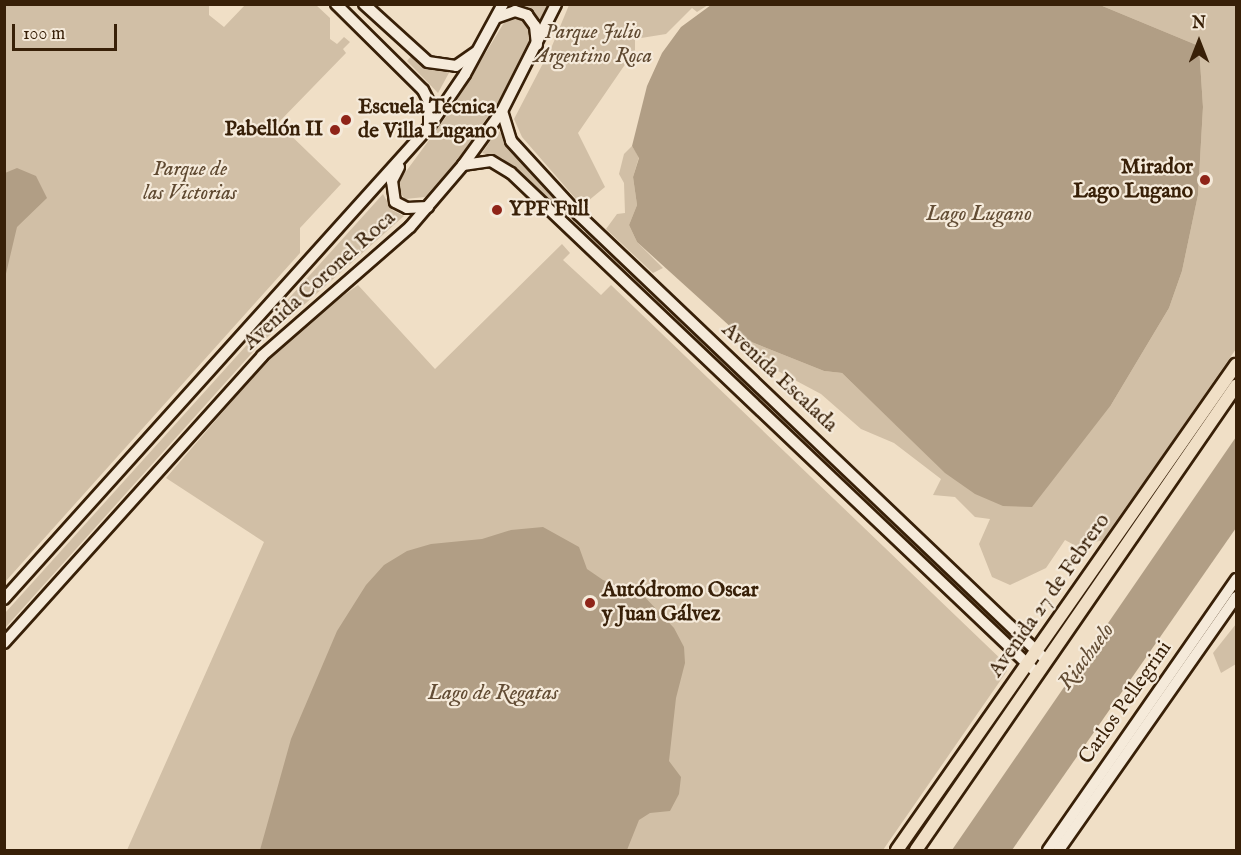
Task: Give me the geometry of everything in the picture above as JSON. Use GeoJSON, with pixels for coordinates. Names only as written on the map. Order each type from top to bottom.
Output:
{"type":"FeatureCollection","features":[{"type":"Feature","properties":{"kind":"main road"},"geometry":{"type":"LineString","coordinates":[[336,4],[423,90],[429,102],[429,127]]}},
{"type":"Feature","properties":{"kind":"main road"},"geometry":{"type":"LineString","coordinates":[[364,4],[428,62],[456,66],[479,50]]}},
{"type":"Feature","properties":{"kind":"main road","name":"Avenida Coronel Roca"},"geometry":{"type":"LineString","coordinates":[[4,599],[407,154],[429,127],[479,50],[503,4]]}},
{"type":"Feature","properties":{"kind":"main road","name":"Avenida Coronel Roca"},"geometry":{"type":"LineString","coordinates":[[4,643],[262,356],[301,320],[387,251],[428,207],[463,165],[502,111],[556,4]]}},
{"type":"Feature","properties":{"kind":"main road"},"geometry":{"type":"LineString","coordinates":[[498,17],[515,11],[527,15],[536,26],[537,45]]}},
{"type":"Feature","properties":{"kind":"main road"},"geometry":{"type":"LineString","coordinates":[[358,26],[366,20],[372,21],[396,42],[409,47]]}},
{"type":"Feature","properties":{"kind":"main road"},"geometry":{"type":"LineString","coordinates":[[368,35],[377,38],[399,58],[409,47]]}},
{"type":"Feature","properties":{"kind":"main road","name":"Avenida Escalada"},"geometry":{"type":"LineString","coordinates":[[502,111],[511,141],[579,214],[1047,661]]}},
{"type":"Feature","properties":{"kind":"main road"},"geometry":{"type":"LineString","coordinates":[[407,154],[392,181],[392,197],[401,206],[428,207]]}},
{"type":"Feature","properties":{"kind":"main road","name":"Avenida Escalada"},"geometry":{"type":"LineString","coordinates":[[463,165],[490,161],[502,167],[567,226],[1038,674]]}},
{"type":"Feature","properties":{"kind":"main road"},"geometry":{"type":"LineString","coordinates":[[567,226],[579,214]]}},
{"type":"Feature","properties":{"kind":"main road","name":"Avenida 27 de Febrero"},"geometry":{"type":"LineString","coordinates":[[897,850],[1236,365]]}},
{"type":"Feature","properties":{"kind":"main road","name":"Avenida 27 de Febrero"},"geometry":{"type":"LineString","coordinates":[[915,850],[1236,386]]}},
{"type":"Feature","properties":{"kind":"main road","name":"Carlos Pellegrini"},"geometry":{"type":"LineString","coordinates":[[1048,850],[1236,579]]}},
{"type":"Feature","properties":{"kind":"main road","name":"Carlos Pellegrini"},"geometry":{"type":"LineString","coordinates":[[1059,850],[1236,597]]}},
{"type":"Feature","properties":{"kind":"green space"},"geometry":{"type":"Polygon","coordinates":[[[511,4],[547,5],[540,19],[511,4]]]}},
{"type":"Feature","properties":{"kind":"green space","name":"Parque de las Victorias"},"geometry":{"type":"Polygon","coordinates":[[[4,5],[209,5],[209,15],[224,27],[245,5],[316,5],[330,18],[330,39],[337,44],[344,37],[350,42],[343,49],[346,53],[278,123],[341,184],[300,228],[300,253],[5,582],[4,5]]]}},
{"type":"Feature","properties":{"kind":"green space","name":"Parque Julio Argentino Roca"},"geometry":{"type":"Polygon","coordinates":[[[569,5],[708,5],[697,12],[692,8],[666,34],[635,39],[635,50],[578,133],[605,187],[582,206],[522,137],[514,119],[552,46],[569,5]]]}},
{"type":"Feature","properties":{"kind":"green space"},"geometry":{"type":"Polygon","coordinates":[[[1100,5],[1236,5],[1236,349],[1104,540],[1076,546],[1065,540],[1046,568],[1010,585],[992,577],[979,544],[990,519],[975,517],[955,497],[933,495],[941,479],[894,443],[861,429],[821,394],[774,369],[744,339],[824,371],[842,373],[895,424],[1111,405],[1169,308],[1182,271],[1198,195],[1203,107],[1199,46],[1100,5]]]}},
{"type":"Feature","properties":{"kind":"green space"},"geometry":{"type":"Polygon","coordinates":[[[518,16],[530,22],[533,39],[509,86],[456,162],[425,197],[405,199],[399,191],[399,181],[451,110],[505,21],[518,16]]]}},
{"type":"Feature","properties":{"kind":"green space"},"geometry":{"type":"Polygon","coordinates":[[[413,54],[429,68],[450,71],[438,93],[407,61],[413,54]]]}},
{"type":"Feature","properties":{"kind":"green space"},"geometry":{"type":"Polygon","coordinates":[[[498,130],[571,212],[570,215],[562,214],[502,158],[482,153],[498,130]]]}},
{"type":"Feature","properties":{"kind":"green space"},"geometry":{"type":"Polygon","coordinates":[[[632,146],[639,157],[633,177],[637,205],[629,225],[637,242],[663,268],[653,273],[606,229],[617,214],[625,213],[624,183],[619,174],[624,154],[632,146]]]}},
{"type":"Feature","properties":{"kind":"green space"},"geometry":{"type":"Polygon","coordinates":[[[383,194],[392,210],[404,216],[261,343],[5,628],[5,613],[383,194]]]}},
{"type":"Feature","properties":{"kind":"green space"},"geometry":{"type":"Polygon","coordinates":[[[581,231],[590,233],[1022,646],[1016,645],[581,231]]]}},
{"type":"Feature","properties":{"kind":"green space","name":"Autódromo Oscar y Juan Gálvez"},"geometry":{"type":"Polygon","coordinates":[[[562,244],[570,253],[563,260],[601,295],[611,285],[1007,665],[1007,671],[883,850],[127,850],[264,542],[166,478],[265,363],[314,317],[358,285],[435,369],[562,244]]]}},
{"type":"Feature","properties":{"kind":"green space"},"geometry":{"type":"Polygon","coordinates":[[[1236,624],[1236,664],[1221,673],[1213,653],[1236,624]]]}},
{"type":"Feature","properties":{"kind":"water","name":"Lago Lugano"},"geometry":{"type":"Polygon","coordinates":[[[711,5],[1100,5],[1199,46],[1203,107],[1198,195],[1182,271],[1169,308],[1111,405],[1032,507],[1003,506],[975,494],[945,473],[842,373],[824,371],[744,339],[637,242],[629,225],[637,205],[633,177],[639,158],[632,146],[647,86],[662,53],[681,27],[711,5]]]}},
{"type":"Feature","properties":{"kind":"water"},"geometry":{"type":"Polygon","coordinates":[[[17,168],[36,176],[47,198],[17,227],[5,278],[5,173],[17,168]]]}},
{"type":"Feature","properties":{"kind":"water","name":"Riachuelo"},"geometry":{"type":"Polygon","coordinates":[[[1236,437],[1236,528],[1012,850],[952,850],[1236,437]]]}},
{"type":"Feature","properties":{"kind":"water","name":"Lago de Regatas"},"geometry":{"type":"Polygon","coordinates":[[[543,527],[579,547],[587,569],[603,580],[641,593],[674,628],[684,647],[685,663],[676,698],[669,761],[681,777],[679,794],[670,811],[650,813],[639,820],[627,850],[260,850],[291,739],[337,631],[366,585],[384,565],[407,551],[431,544],[482,539],[511,530],[543,527]]]}},
{"type":"Feature","properties":{"kind":"place","name":"Escuela Técnica de Villa Lugano"},"geometry":{"type":"Point","coordinates":[346,120]}},
{"type":"Feature","properties":{"kind":"place","name":"Pabellón II"},"geometry":{"type":"Point","coordinates":[335,130]}},
{"type":"Feature","properties":{"kind":"place","name":"Mirador Lago Lugano"},"geometry":{"type":"Point","coordinates":[1205,180]}},
{"type":"Feature","properties":{"kind":"place","name":"YPF Full"},"geometry":{"type":"Point","coordinates":[497,210]}},
{"type":"Feature","properties":{"kind":"place","name":"Autódromo Oscar y Juan Gálvez"},"geometry":{"type":"Point","coordinates":[590,603]}}]}
